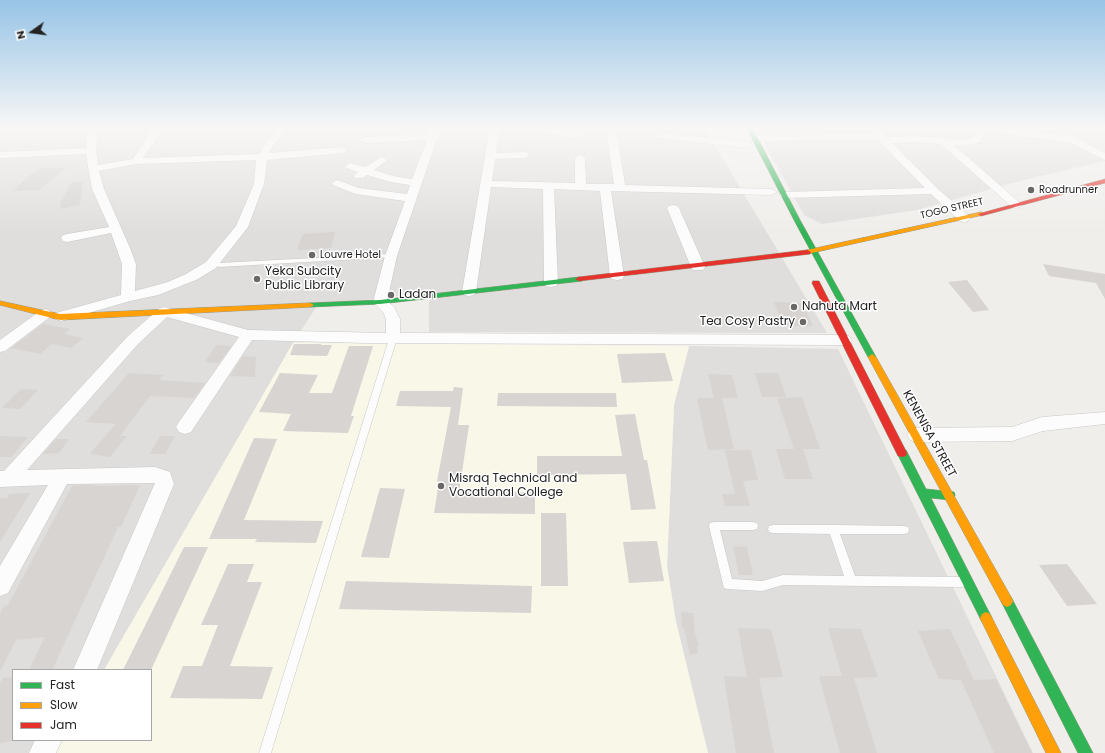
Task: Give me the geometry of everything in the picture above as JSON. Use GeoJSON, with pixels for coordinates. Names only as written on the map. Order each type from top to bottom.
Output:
{"type":"FeatureCollection","features":[{"type":"Feature","properties":{"kind":"main road","name":"KENENISA STREET"},"geometry":{"type":"LineString","coordinates":[[761,162],[775,193],[815,251],[950,496],[1022,627],[1086,753]]}},
{"type":"Feature","properties":{"kind":"main road","name":"TOGO STREET"},"geometry":{"type":"LineString","coordinates":[[0,302],[45,314],[60,316],[309,307],[380,302],[698,267],[815,251],[964,218],[1105,181]]}},
{"type":"Feature","properties":{"kind":"main road"},"geometry":{"type":"LineString","coordinates":[[812,274],[844,340],[1054,753]]}},
{"type":"Feature","properties":{"kind":"main road"},"geometry":{"type":"LineString","coordinates":[[922,493],[950,496]]}},
{"type":"Feature","properties":{"kind":"street"},"geometry":{"type":"LineString","coordinates":[[92,162],[98,189],[129,264],[128,297]]}},
{"type":"Feature","properties":{"kind":"street"},"geometry":{"type":"LineString","coordinates":[[93,169],[130,162]]}},
{"type":"Feature","properties":{"kind":"street"},"geometry":{"type":"LineString","coordinates":[[60,316],[128,297],[153,292],[191,277],[211,265],[242,227],[259,184],[261,162]]}},
{"type":"Feature","properties":{"kind":"street"},"geometry":{"type":"LineString","coordinates":[[379,162],[365,172],[341,185],[367,193],[412,198]]}},
{"type":"Feature","properties":{"kind":"street"},"geometry":{"type":"LineString","coordinates":[[393,338],[393,319],[389,310],[380,302],[391,256],[424,162]]}},
{"type":"Feature","properties":{"kind":"street"},"geometry":{"type":"LineString","coordinates":[[469,292],[489,162]]}},
{"type":"Feature","properties":{"kind":"street"},"geometry":{"type":"LineString","coordinates":[[580,162],[581,187]]}},
{"type":"Feature","properties":{"kind":"street"},"geometry":{"type":"LineString","coordinates":[[615,162],[620,188]]}},
{"type":"Feature","properties":{"kind":"street"},"geometry":{"type":"LineString","coordinates":[[906,162],[964,218]]}},
{"type":"Feature","properties":{"kind":"street"},"geometry":{"type":"LineString","coordinates":[[967,162],[1016,205]]}},
{"type":"Feature","properties":{"kind":"street"},"geometry":{"type":"LineString","coordinates":[[350,166],[365,172],[417,183]]}},
{"type":"Feature","properties":{"kind":"street"},"geometry":{"type":"LineString","coordinates":[[485,184],[775,193],[934,190]]}},
{"type":"Feature","properties":{"kind":"street"},"geometry":{"type":"LineString","coordinates":[[548,186],[551,283]]}},
{"type":"Feature","properties":{"kind":"street"},"geometry":{"type":"LineString","coordinates":[[605,188],[617,276]]}},
{"type":"Feature","properties":{"kind":"street"},"geometry":{"type":"LineString","coordinates":[[673,208],[698,267]]}},
{"type":"Feature","properties":{"kind":"street"},"geometry":{"type":"LineString","coordinates":[[67,238],[115,229]]}},
{"type":"Feature","properties":{"kind":"street"},"geometry":{"type":"LineString","coordinates":[[5,479],[134,340],[164,312],[248,335],[393,338],[844,340]]}},
{"type":"Feature","properties":{"kind":"street"},"geometry":{"type":"LineString","coordinates":[[0,347],[45,314]]}},
{"type":"Feature","properties":{"kind":"street"},"geometry":{"type":"LineString","coordinates":[[185,428],[248,335]]}},
{"type":"Feature","properties":{"kind":"street"},"geometry":{"type":"LineString","coordinates":[[916,435],[1012,434],[1042,424],[1105,418]]}},
{"type":"Feature","properties":{"kind":"street"},"geometry":{"type":"LineString","coordinates":[[5,479],[155,475],[163,477],[165,484],[97,645],[85,669]]}},
{"type":"Feature","properties":{"kind":"street"},"geometry":{"type":"LineString","coordinates":[[0,586],[62,477]]}},
{"type":"Feature","properties":{"kind":"street"},"geometry":{"type":"LineString","coordinates":[[42,753],[48,741]]}},
{"type":"Feature","properties":{"kind":"lane"},"geometry":{"type":"LineString","coordinates":[[219,265],[391,256]]}},
{"type":"Feature","properties":{"kind":"lane"},"geometry":{"type":"LineString","coordinates":[[265,753],[393,338]]}},
{"type":"Feature","properties":{"kind":"lane"},"geometry":{"type":"LineString","coordinates":[[753,526],[714,526],[728,584],[762,586],[783,580],[968,582]]}},
{"type":"Feature","properties":{"kind":"lane"},"geometry":{"type":"LineString","coordinates":[[773,529],[904,530]]}},
{"type":"Feature","properties":{"kind":"lane"},"geometry":{"type":"LineString","coordinates":[[833,529],[852,580]]}},
{"type":"Feature","properties":{"kind":"shaded area"},"geometry":{"type":"Polygon","coordinates":[[[0,162],[725,162],[827,333],[429,332],[429,292],[317,306],[293,343],[105,669],[12,669],[12,741],[62,741],[56,753],[0,753],[0,162]]]}},
{"type":"Feature","properties":{"kind":"shaded area"},"geometry":{"type":"Polygon","coordinates":[[[775,162],[1100,162],[1016,182],[917,210],[822,224],[804,215],[775,162]]]}},
{"type":"Feature","properties":{"kind":"shaded area","name":"Misraq Technical and Vocational College"},"geometry":{"type":"Polygon","coordinates":[[[293,343],[689,346],[674,405],[667,566],[676,622],[708,753],[56,753],[62,741],[152,741],[152,669],[105,669],[293,343]]]}},
{"type":"Feature","properties":{"kind":"shaded area"},"geometry":{"type":"Polygon","coordinates":[[[689,346],[838,349],[1033,753],[708,753],[676,622],[667,566],[674,405],[689,346]]]}},
{"type":"Feature","properties":{"kind":"building"},"geometry":{"type":"Polygon","coordinates":[[[40,168],[66,168],[39,190],[13,191],[31,174],[40,168]]]}},
{"type":"Feature","properties":{"kind":"building"},"geometry":{"type":"Polygon","coordinates":[[[83,181],[80,205],[60,209],[61,201],[71,183],[83,181]]]}},
{"type":"Feature","properties":{"kind":"building"},"geometry":{"type":"Polygon","coordinates":[[[335,232],[331,248],[297,250],[303,234],[335,232]]]}},
{"type":"Feature","properties":{"kind":"building"},"geometry":{"type":"Polygon","coordinates":[[[1043,264],[1105,274],[1105,299],[1096,283],[1049,276],[1043,264]]]}},
{"type":"Feature","properties":{"kind":"building"},"geometry":{"type":"Polygon","coordinates":[[[967,280],[989,310],[973,312],[948,282],[967,280]]]}},
{"type":"Feature","properties":{"kind":"building"},"geometry":{"type":"Polygon","coordinates":[[[774,302],[802,303],[813,326],[783,326],[774,302]]]}},
{"type":"Feature","properties":{"kind":"building"},"geometry":{"type":"Polygon","coordinates":[[[43,324],[70,329],[64,334],[83,338],[71,348],[52,344],[40,354],[11,348],[43,324]]]}},
{"type":"Feature","properties":{"kind":"building"},"geometry":{"type":"Polygon","coordinates":[[[294,344],[332,345],[327,356],[290,355],[294,344]]]}},
{"type":"Feature","properties":{"kind":"building"},"geometry":{"type":"Polygon","coordinates":[[[216,345],[231,346],[219,363],[205,362],[216,345]]]}},
{"type":"Feature","properties":{"kind":"building"},"geometry":{"type":"Polygon","coordinates":[[[349,346],[373,346],[351,416],[354,416],[348,433],[283,431],[291,414],[259,412],[280,373],[318,375],[309,393],[332,393],[349,346]]]}},
{"type":"Feature","properties":{"kind":"building"},"geometry":{"type":"Polygon","coordinates":[[[665,353],[673,381],[622,383],[617,354],[665,353]]]}},
{"type":"Feature","properties":{"kind":"building"},"geometry":{"type":"Polygon","coordinates":[[[243,356],[256,357],[255,377],[230,376],[243,356]]]}},
{"type":"Feature","properties":{"kind":"building"},"geometry":{"type":"Polygon","coordinates":[[[129,373],[163,375],[159,380],[205,383],[194,398],[150,396],[120,436],[127,436],[110,457],[90,454],[116,424],[86,422],[129,373]]]}},
{"type":"Feature","properties":{"kind":"building"},"geometry":{"type":"Polygon","coordinates":[[[755,373],[778,373],[786,397],[762,397],[755,373]]]}},
{"type":"Feature","properties":{"kind":"building"},"geometry":{"type":"Polygon","coordinates":[[[708,374],[732,375],[738,398],[722,398],[734,449],[708,450],[697,398],[714,398],[708,374]]]}},
{"type":"Feature","properties":{"kind":"building"},"geometry":{"type":"Polygon","coordinates":[[[454,387],[463,388],[458,425],[469,425],[459,492],[535,492],[535,514],[434,513],[439,482],[437,481],[451,407],[396,406],[400,391],[453,391],[454,387]]]}},
{"type":"Feature","properties":{"kind":"building"},"geometry":{"type":"Polygon","coordinates":[[[21,389],[38,390],[20,409],[2,408],[21,389]]]}},
{"type":"Feature","properties":{"kind":"building"},"geometry":{"type":"Polygon","coordinates":[[[498,393],[616,393],[617,407],[497,406],[498,393]]]}},
{"type":"Feature","properties":{"kind":"building"},"geometry":{"type":"Polygon","coordinates":[[[802,397],[820,449],[803,449],[813,479],[785,479],[776,449],[794,449],[777,398],[802,397]]]}},
{"type":"Feature","properties":{"kind":"building"},"geometry":{"type":"Polygon","coordinates":[[[635,414],[644,460],[647,460],[656,509],[631,510],[626,474],[537,475],[537,456],[622,456],[615,415],[635,414]]]}},
{"type":"Feature","properties":{"kind":"building"},"geometry":{"type":"Polygon","coordinates":[[[0,436],[28,437],[11,457],[0,457],[0,436]]]}},
{"type":"Feature","properties":{"kind":"building"},"geometry":{"type":"Polygon","coordinates":[[[160,436],[175,436],[165,454],[150,454],[160,436]]]}},
{"type":"Feature","properties":{"kind":"building"},"geometry":{"type":"Polygon","coordinates":[[[254,438],[277,439],[244,520],[323,521],[316,543],[255,542],[257,539],[209,539],[254,438]]]}},
{"type":"Feature","properties":{"kind":"building"},"geometry":{"type":"Polygon","coordinates":[[[56,439],[69,439],[59,453],[43,454],[56,439]]]}},
{"type":"Feature","properties":{"kind":"building"},"geometry":{"type":"Polygon","coordinates":[[[725,450],[751,450],[758,480],[743,481],[750,506],[725,506],[722,494],[735,494],[725,450]]]}},
{"type":"Feature","properties":{"kind":"building"},"geometry":{"type":"Polygon","coordinates":[[[140,485],[121,527],[118,527],[52,669],[29,669],[45,637],[16,640],[0,671],[0,614],[4,606],[8,605],[72,486],[140,485]]]}},
{"type":"Feature","properties":{"kind":"building"},"geometry":{"type":"Polygon","coordinates":[[[380,488],[405,489],[389,558],[361,557],[380,488]]]}},
{"type":"Feature","properties":{"kind":"building"},"geometry":{"type":"Polygon","coordinates":[[[30,493],[0,542],[0,498],[7,498],[9,494],[30,493]]]}},
{"type":"Feature","properties":{"kind":"building"},"geometry":{"type":"Polygon","coordinates":[[[541,513],[566,513],[568,586],[541,586],[541,513]]]}},
{"type":"Feature","properties":{"kind":"building"},"geometry":{"type":"Polygon","coordinates":[[[657,541],[664,581],[629,583],[623,542],[657,541]]]}},
{"type":"Feature","properties":{"kind":"building"},"geometry":{"type":"Polygon","coordinates":[[[733,546],[747,547],[753,575],[739,575],[733,546]]]}},
{"type":"Feature","properties":{"kind":"building"},"geometry":{"type":"Polygon","coordinates":[[[184,547],[208,547],[151,669],[123,669],[184,547]]]}},
{"type":"Feature","properties":{"kind":"building"},"geometry":{"type":"Polygon","coordinates":[[[228,564],[254,564],[247,582],[262,582],[230,666],[273,667],[262,699],[170,698],[183,666],[202,666],[218,625],[201,625],[228,564]]]}},
{"type":"Feature","properties":{"kind":"building"},"geometry":{"type":"Polygon","coordinates":[[[1067,564],[1097,604],[1067,606],[1039,565],[1067,564]]]}},
{"type":"Feature","properties":{"kind":"building"},"geometry":{"type":"Polygon","coordinates":[[[346,581],[532,586],[531,613],[339,609],[346,581]]]}},
{"type":"Feature","properties":{"kind":"building"},"geometry":{"type":"Polygon","coordinates":[[[681,612],[693,613],[695,633],[699,647],[697,647],[698,653],[690,655],[684,628],[682,628],[681,612]]]}},
{"type":"Feature","properties":{"kind":"building"},"geometry":{"type":"Polygon","coordinates":[[[738,628],[771,629],[783,677],[759,678],[774,753],[736,753],[724,676],[747,677],[738,628]]]}},
{"type":"Feature","properties":{"kind":"building"},"geometry":{"type":"Polygon","coordinates":[[[828,628],[861,629],[878,677],[854,678],[877,753],[840,753],[819,676],[842,676],[828,628]]]}},
{"type":"Feature","properties":{"kind":"building"},"geometry":{"type":"Polygon","coordinates":[[[950,629],[974,680],[996,679],[1032,753],[994,753],[961,680],[939,679],[918,631],[950,629]]]}},
{"type":"Feature","properties":{"kind":"building"},"geometry":{"type":"Polygon","coordinates":[[[12,677],[13,741],[0,743],[0,683],[3,678],[12,677]]]}},
{"type":"Feature","properties":{"kind":"traffic: fast"},"geometry":{"type":"LineString","coordinates":[[767,162],[872,357]]}},
{"type":"Feature","properties":{"kind":"traffic: fast"},"geometry":{"type":"LineString","coordinates":[[310,305],[380,302],[579,279]]}},
{"type":"Feature","properties":{"kind":"traffic: fast"},"geometry":{"type":"LineString","coordinates":[[902,453],[986,618]]}},
{"type":"Feature","properties":{"kind":"traffic: fast"},"geometry":{"type":"LineString","coordinates":[[922,493],[950,495]]}},
{"type":"Feature","properties":{"kind":"traffic: fast"},"geometry":{"type":"LineString","coordinates":[[1007,601],[1086,753]]}},
{"type":"Feature","properties":{"kind":"traffic: slow"},"geometry":{"type":"LineString","coordinates":[[807,252],[981,214]]}},
{"type":"Feature","properties":{"kind":"traffic: slow"},"geometry":{"type":"LineString","coordinates":[[0,303],[60,317],[310,305]]}},
{"type":"Feature","properties":{"kind":"traffic: slow"},"geometry":{"type":"LineString","coordinates":[[872,357],[1007,601]]}},
{"type":"Feature","properties":{"kind":"traffic: slow"},"geometry":{"type":"LineString","coordinates":[[986,618],[1054,753]]}},
{"type":"Feature","properties":{"kind":"traffic: jam"},"geometry":{"type":"LineString","coordinates":[[981,214],[1105,181]]}},
{"type":"Feature","properties":{"kind":"traffic: jam"},"geometry":{"type":"LineString","coordinates":[[579,279],[807,252]]}},
{"type":"Feature","properties":{"kind":"traffic: jam"},"geometry":{"type":"LineString","coordinates":[[816,283],[902,453]]}},
{"type":"Feature","properties":{"kind":"place","name":"Roadrunner"},"geometry":{"type":"Point","coordinates":[1031,190]}},
{"type":"Feature","properties":{"kind":"place","name":"Louvre Hotel"},"geometry":{"type":"Point","coordinates":[312,255]}},
{"type":"Feature","properties":{"kind":"place","name":"Yeka Subcity Public Library"},"geometry":{"type":"Point","coordinates":[257,279]}},
{"type":"Feature","properties":{"kind":"place","name":"Ladan"},"geometry":{"type":"Point","coordinates":[391,295]}},
{"type":"Feature","properties":{"kind":"place","name":"Nahuta Mart"},"geometry":{"type":"Point","coordinates":[794,307]}},
{"type":"Feature","properties":{"kind":"place","name":"Tea Cosy Pastry"},"geometry":{"type":"Point","coordinates":[803,322]}},
{"type":"Feature","properties":{"kind":"place","name":"Misraq Technical and Vocational College"},"geometry":{"type":"Point","coordinates":[441,486]}}]}
